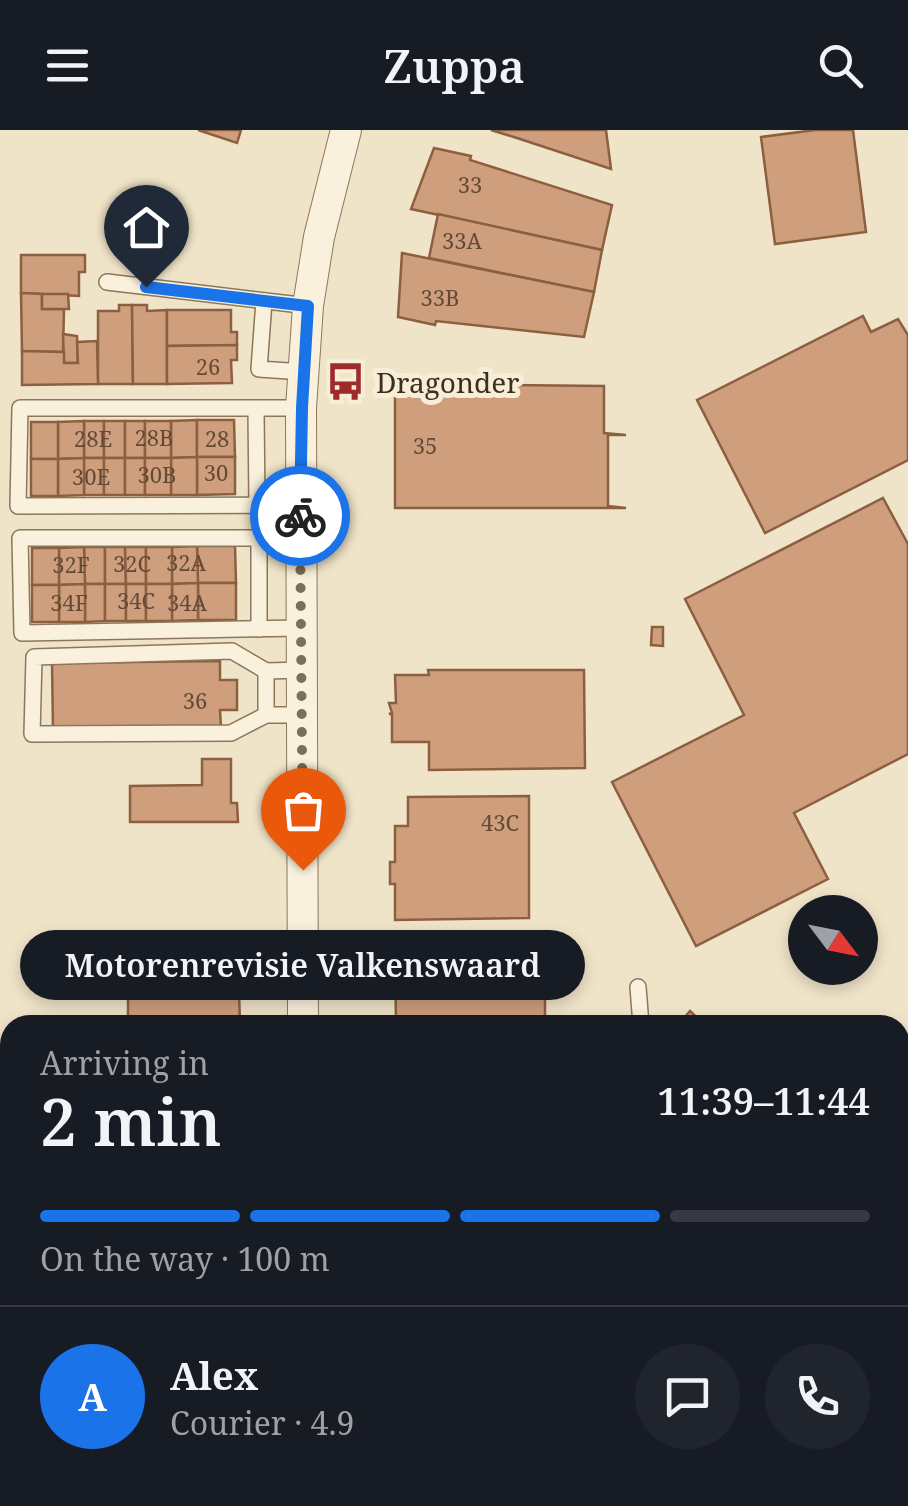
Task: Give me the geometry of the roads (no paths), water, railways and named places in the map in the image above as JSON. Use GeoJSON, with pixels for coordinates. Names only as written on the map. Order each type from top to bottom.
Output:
{"type":"FeatureCollection","features":[{"type":"Feature","properties":{"kind":"street"},"geometry":{"type":"LineString","coordinates":[[303,1015],[302,408],[308,306],[319,237],[346,130]]}},
{"type":"Feature","properties":{"kind":"lane"},"geometry":{"type":"LineString","coordinates":[[106,282],[308,306]]}},
{"type":"Feature","properties":{"kind":"lane"},"geometry":{"type":"LineString","coordinates":[[264,301],[258,369],[304,372]]}},
{"type":"Feature","properties":{"kind":"lane"},"geometry":{"type":"LineString","coordinates":[[300,505],[18,506],[20,408],[302,408]]}},
{"type":"Feature","properties":{"kind":"lane"},"geometry":{"type":"LineString","coordinates":[[256,410],[257,506]]}},
{"type":"Feature","properties":{"kind":"lane"},"geometry":{"type":"LineString","coordinates":[[300,538],[20,538],[22,633],[303,628]]}},
{"type":"Feature","properties":{"kind":"lane"},"geometry":{"type":"LineString","coordinates":[[259,538],[260,629]]}},
{"type":"Feature","properties":{"kind":"lane"},"geometry":{"type":"LineString","coordinates":[[303,670],[266,671],[232,651],[34,656],[32,734],[231,734],[266,715],[303,715]]}},
{"type":"Feature","properties":{"kind":"lane"},"geometry":{"type":"LineString","coordinates":[[266,671],[266,715]]}},
{"type":"Feature","properties":{"kind":"lane"},"geometry":{"type":"LineString","coordinates":[[638,988],[641,1015]]}},
{"type":"Feature","properties":{"kind":"place","name":"Dragonder"},"geometry":{"type":"Point","coordinates":[346,382]}},
{"type":"Feature","properties":{"kind":"place","name":"Motorenrevisie Valkenswaard"},"geometry":{"type":"Point","coordinates":[303,870]}}]}
